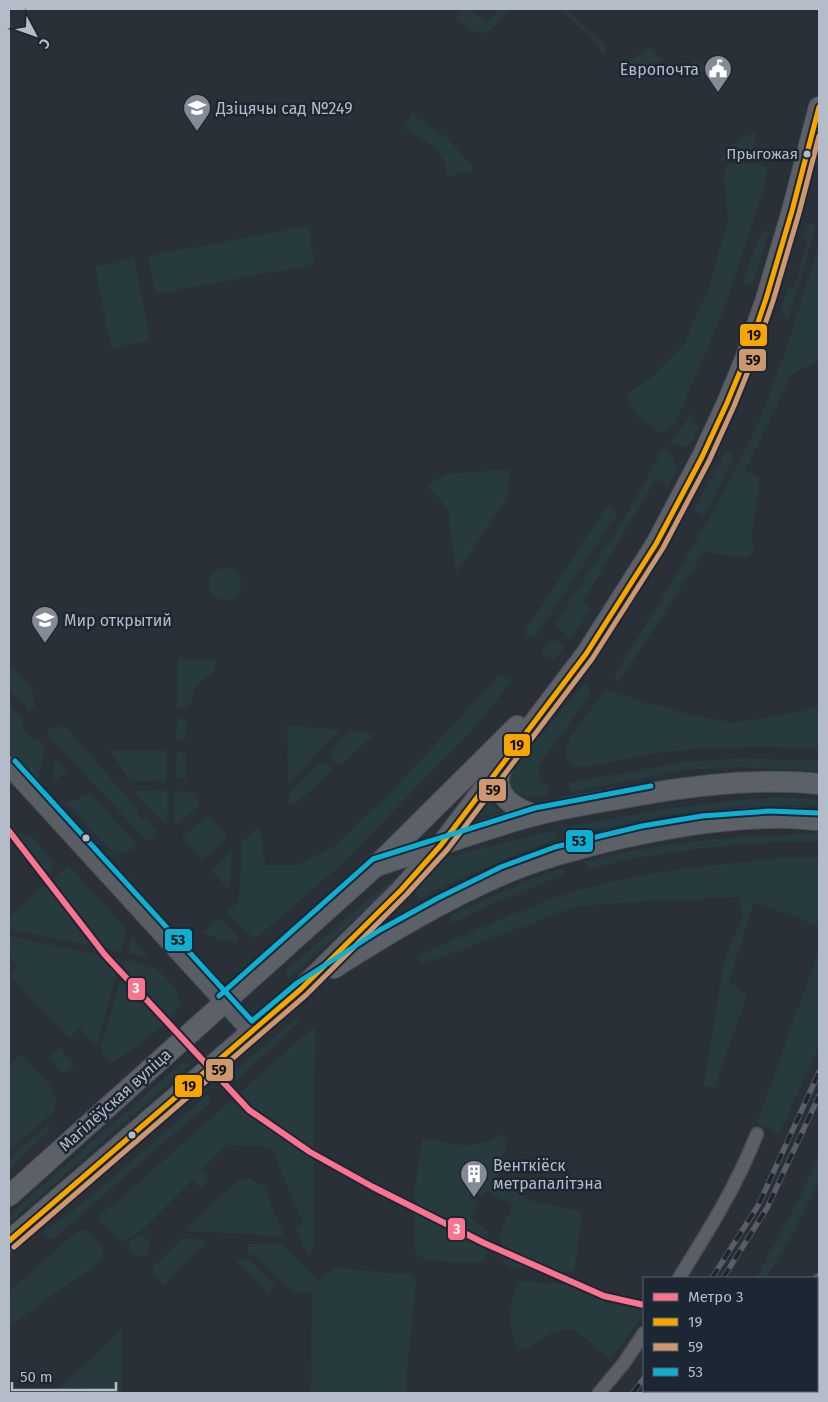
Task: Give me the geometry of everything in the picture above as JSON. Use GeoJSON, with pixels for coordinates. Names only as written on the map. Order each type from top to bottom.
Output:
{"type":"FeatureCollection","features":[{"type":"Feature","properties":{"kind":"main road","name":"Магілёўская вуліца"},"geometry":{"type":"LineString","coordinates":[[9,1241],[301,989],[401,890],[441,845],[596,639],[656,544],[702,458],[727,403],[746,357],[766,299],[819,107]]}},
{"type":"Feature","properties":{"kind":"main road","name":"Магілёўская вуліца"},"geometry":{"type":"LineString","coordinates":[[9,1196],[376,866],[570,673]]}},
{"type":"Feature","properties":{"kind":"main road"},"geometry":{"type":"LineString","coordinates":[[506,757],[499,778],[502,794],[514,807],[537,815]]}},
{"type":"Feature","properties":{"kind":"main road"},"geometry":{"type":"LineString","coordinates":[[9,766],[251,1032]]}},
{"type":"Feature","properties":{"kind":"main road"},"geometry":{"type":"LineString","coordinates":[[376,866],[537,815],[601,802],[689,788],[737,783],[797,782],[819,784]]}},
{"type":"Feature","properties":{"kind":"main road"},"geometry":{"type":"LineString","coordinates":[[301,989],[384,936],[441,905],[504,874],[558,854],[644,833],[703,823],[771,818],[819,820]]}},
{"type":"Feature","properties":{"kind":"street"},"geometry":{"type":"LineString","coordinates":[[680,1277],[731,1193],[757,1134]]}},
{"type":"Feature","properties":{"kind":"street"},"geometry":{"type":"LineString","coordinates":[[599,1393],[624,1363],[643,1334]]}},
{"type":"Feature","properties":{"kind":"green space"},"geometry":{"type":"Polygon","coordinates":[[[464,9],[469,9],[486,23],[499,9],[509,9],[491,29],[487,32],[478,33],[455,19],[464,9]]]}},
{"type":"Feature","properties":{"kind":"green space"},"geometry":{"type":"Polygon","coordinates":[[[560,9],[565,9],[604,44],[606,56],[600,51],[598,44],[560,9]]]}},
{"type":"Feature","properties":{"kind":"green space"},"geometry":{"type":"Polygon","coordinates":[[[647,48],[652,49],[664,61],[640,65],[629,70],[624,66],[647,48]]]}},
{"type":"Feature","properties":{"kind":"green space"},"geometry":{"type":"Polygon","coordinates":[[[693,61],[714,66],[712,70],[694,74],[686,69],[693,61]]]}},
{"type":"Feature","properties":{"kind":"green space"},"geometry":{"type":"Polygon","coordinates":[[[412,115],[446,137],[475,169],[447,177],[446,167],[439,152],[427,142],[404,129],[412,115]]]}},
{"type":"Feature","properties":{"kind":"green space"},"geometry":{"type":"Polygon","coordinates":[[[755,131],[756,136],[750,158],[722,161],[723,152],[755,131]]]}},
{"type":"Feature","properties":{"kind":"green space"},"geometry":{"type":"Polygon","coordinates":[[[749,163],[768,167],[765,183],[728,299],[675,424],[662,433],[640,419],[626,395],[653,376],[684,344],[710,285],[728,218],[724,173],[729,164],[749,163]]]}},
{"type":"Feature","properties":{"kind":"green space"},"geometry":{"type":"Polygon","coordinates":[[[809,224],[812,224],[815,228],[814,234],[788,319],[780,312],[789,285],[794,288],[808,240],[803,235],[809,224]]]}},
{"type":"Feature","properties":{"kind":"green space"},"geometry":{"type":"Polygon","coordinates":[[[308,226],[315,264],[156,294],[148,256],[308,226]]]}},
{"type":"Feature","properties":{"kind":"green space"},"geometry":{"type":"Polygon","coordinates":[[[762,231],[769,232],[752,286],[742,283],[762,231]]]}},
{"type":"Feature","properties":{"kind":"green space"},"geometry":{"type":"Polygon","coordinates":[[[819,245],[819,360],[792,374],[745,470],[760,477],[751,540],[756,546],[749,558],[704,552],[618,683],[614,676],[704,527],[753,434],[781,364],[819,245]]]}},
{"type":"Feature","properties":{"kind":"green space"},"geometry":{"type":"Polygon","coordinates":[[[134,259],[150,340],[111,348],[95,267],[134,259]]]}},
{"type":"Feature","properties":{"kind":"green space"},"geometry":{"type":"Polygon","coordinates":[[[695,410],[690,421],[699,426],[691,443],[684,447],[670,442],[695,410]]]}},
{"type":"Feature","properties":{"kind":"green space"},"geometry":{"type":"Polygon","coordinates":[[[664,447],[673,458],[677,469],[668,485],[656,479],[582,603],[592,609],[571,638],[554,625],[623,521],[664,447]]]}},
{"type":"Feature","properties":{"kind":"green space"},"geometry":{"type":"Polygon","coordinates":[[[726,451],[734,454],[712,503],[704,516],[694,511],[726,451]]]}},
{"type":"Feature","properties":{"kind":"green space"},"geometry":{"type":"Polygon","coordinates":[[[510,469],[508,495],[456,573],[448,509],[427,485],[445,474],[510,469]]]}},
{"type":"Feature","properties":{"kind":"green space"},"geometry":{"type":"Polygon","coordinates":[[[607,506],[618,513],[534,639],[524,633],[607,506]]]}},
{"type":"Feature","properties":{"kind":"green space"},"geometry":{"type":"Polygon","coordinates":[[[225,568],[236,573],[241,584],[236,595],[225,600],[214,595],[209,584],[214,573],[225,568]]]}},
{"type":"Feature","properties":{"kind":"green space"},"geometry":{"type":"Polygon","coordinates":[[[551,638],[566,646],[554,660],[540,654],[551,638]]]}},
{"type":"Feature","properties":{"kind":"green space"},"geometry":{"type":"Polygon","coordinates":[[[178,659],[216,659],[215,671],[197,685],[189,708],[177,707],[178,659]]]}},
{"type":"Feature","properties":{"kind":"green space"},"geometry":{"type":"Polygon","coordinates":[[[9,663],[32,690],[35,706],[29,712],[9,689],[9,663]]]}},
{"type":"Feature","properties":{"kind":"green space"},"geometry":{"type":"Polygon","coordinates":[[[500,675],[513,680],[475,727],[342,864],[255,939],[226,913],[239,901],[242,842],[260,826],[265,865],[297,865],[332,848],[389,794],[500,675]]]}},
{"type":"Feature","properties":{"kind":"green space"},"geometry":{"type":"Polygon","coordinates":[[[587,684],[590,690],[588,698],[538,766],[541,781],[548,787],[548,794],[526,798],[514,794],[509,782],[510,772],[582,686],[587,684]]]}},
{"type":"Feature","properties":{"kind":"green space"},"geometry":{"type":"Polygon","coordinates":[[[605,690],[687,714],[735,723],[819,708],[819,749],[759,746],[698,749],[648,754],[579,767],[567,758],[567,747],[570,738],[605,690]]]}},
{"type":"Feature","properties":{"kind":"green space"},"geometry":{"type":"Polygon","coordinates":[[[9,704],[23,721],[21,727],[31,738],[38,739],[45,747],[37,783],[9,751],[9,704]]]}},
{"type":"Feature","properties":{"kind":"green space"},"geometry":{"type":"Polygon","coordinates":[[[177,718],[187,719],[185,741],[176,740],[177,718]]]}},
{"type":"Feature","properties":{"kind":"green space"},"geometry":{"type":"Polygon","coordinates":[[[63,724],[139,811],[137,814],[142,820],[145,818],[156,830],[151,840],[146,840],[47,734],[48,730],[63,724]]]}},
{"type":"Feature","properties":{"kind":"green space"},"geometry":{"type":"Polygon","coordinates":[[[287,725],[340,730],[288,783],[287,725]]]}},
{"type":"Feature","properties":{"kind":"green space"},"geometry":{"type":"Polygon","coordinates":[[[350,731],[375,734],[340,765],[330,757],[333,748],[350,731]]]}},
{"type":"Feature","properties":{"kind":"green space"},"geometry":{"type":"Polygon","coordinates":[[[110,750],[166,750],[166,781],[130,782],[110,750]]]}},
{"type":"Feature","properties":{"kind":"green space"},"geometry":{"type":"Polygon","coordinates":[[[177,752],[185,753],[187,779],[175,777],[177,752]]]}},
{"type":"Feature","properties":{"kind":"green space"},"geometry":{"type":"Polygon","coordinates":[[[54,757],[67,770],[53,783],[54,757]]]}},
{"type":"Feature","properties":{"kind":"green space"},"geometry":{"type":"Polygon","coordinates":[[[742,758],[819,761],[819,771],[742,767],[685,770],[570,792],[568,783],[683,762],[742,758]]]}},
{"type":"Feature","properties":{"kind":"green space"},"geometry":{"type":"Polygon","coordinates":[[[325,762],[333,770],[296,803],[289,805],[289,793],[316,766],[325,762]]]}},
{"type":"Feature","properties":{"kind":"green space"},"geometry":{"type":"Polygon","coordinates":[[[165,790],[168,794],[167,826],[132,791],[165,790]]]}},
{"type":"Feature","properties":{"kind":"green space"},"geometry":{"type":"Polygon","coordinates":[[[174,791],[193,792],[200,805],[174,827],[174,791]]]}},
{"type":"Feature","properties":{"kind":"green space"},"geometry":{"type":"Polygon","coordinates":[[[91,795],[137,844],[134,849],[116,855],[66,803],[91,795]]]}},
{"type":"Feature","properties":{"kind":"green space"},"geometry":{"type":"Polygon","coordinates":[[[488,795],[491,804],[501,811],[479,817],[471,817],[488,795]]]}},
{"type":"Feature","properties":{"kind":"green space"},"geometry":{"type":"Polygon","coordinates":[[[783,797],[819,800],[819,806],[787,805],[723,808],[660,817],[566,837],[563,828],[673,808],[727,801],[783,797]]]}},
{"type":"Feature","properties":{"kind":"green space"},"geometry":{"type":"Polygon","coordinates":[[[208,815],[228,837],[202,860],[182,837],[208,815]]]}},
{"type":"Feature","properties":{"kind":"green space"},"geometry":{"type":"Polygon","coordinates":[[[9,829],[32,836],[53,862],[51,873],[44,879],[9,840],[9,829]]]}},
{"type":"Feature","properties":{"kind":"green space"},"geometry":{"type":"Polygon","coordinates":[[[555,830],[557,839],[486,867],[418,900],[415,890],[445,858],[555,830]]]}},
{"type":"Feature","properties":{"kind":"green space"},"geometry":{"type":"Polygon","coordinates":[[[819,833],[819,842],[761,843],[704,848],[633,859],[591,869],[587,867],[585,862],[672,844],[731,838],[819,833]]]}},
{"type":"Feature","properties":{"kind":"green space"},"geometry":{"type":"Polygon","coordinates":[[[232,850],[229,890],[211,870],[232,850]]]}},
{"type":"Feature","properties":{"kind":"green space"},"geometry":{"type":"Polygon","coordinates":[[[783,858],[819,858],[819,926],[754,902],[729,980],[747,997],[714,1087],[704,1086],[724,960],[742,917],[740,897],[574,907],[423,964],[414,957],[535,905],[601,884],[678,870],[783,858]]]}},
{"type":"Feature","properties":{"kind":"green space"},"geometry":{"type":"Polygon","coordinates":[[[68,865],[126,929],[122,952],[9,929],[9,917],[68,865]]]}},
{"type":"Feature","properties":{"kind":"green space"},"geometry":{"type":"Polygon","coordinates":[[[563,868],[565,874],[489,905],[453,923],[449,916],[521,883],[563,868]]]}},
{"type":"Feature","properties":{"kind":"green space"},"geometry":{"type":"Polygon","coordinates":[[[399,877],[395,883],[289,978],[284,972],[391,880],[399,877]]]}},
{"type":"Feature","properties":{"kind":"green space"},"geometry":{"type":"Polygon","coordinates":[[[219,918],[239,938],[236,942],[202,933],[219,918]]]}},
{"type":"Feature","properties":{"kind":"green space"},"geometry":{"type":"Polygon","coordinates":[[[9,936],[121,959],[96,1047],[80,1028],[69,1038],[9,975],[17,968],[9,954],[9,936]]]}},
{"type":"Feature","properties":{"kind":"green space"},"geometry":{"type":"Polygon","coordinates":[[[132,936],[150,958],[128,953],[132,936]]]}},
{"type":"Feature","properties":{"kind":"green space"},"geometry":{"type":"Polygon","coordinates":[[[819,950],[819,1046],[779,1134],[757,1123],[819,950]]]}},
{"type":"Feature","properties":{"kind":"green space"},"geometry":{"type":"Polygon","coordinates":[[[126,960],[147,965],[157,970],[176,991],[180,1002],[177,1010],[161,1027],[139,1045],[110,1064],[100,1051],[126,960]]]}},
{"type":"Feature","properties":{"kind":"green space"},"geometry":{"type":"Polygon","coordinates":[[[298,1017],[300,1021],[228,1088],[223,1081],[298,1017]]]}},
{"type":"Feature","properties":{"kind":"green space"},"geometry":{"type":"Polygon","coordinates":[[[315,1026],[314,1249],[308,1255],[295,1228],[303,1223],[271,1147],[227,1145],[201,1170],[209,1179],[201,1188],[192,1180],[142,1230],[125,1241],[120,1241],[100,1221],[99,1215],[119,1200],[315,1026]]]}},
{"type":"Feature","properties":{"kind":"green space"},"geometry":{"type":"Polygon","coordinates":[[[60,1048],[74,1065],[63,1074],[49,1057],[60,1048]]]}},
{"type":"Feature","properties":{"kind":"green space"},"geometry":{"type":"Polygon","coordinates":[[[21,1054],[47,1082],[56,1098],[56,1106],[52,1113],[9,1151],[9,1065],[21,1054]]]}},
{"type":"Feature","properties":{"kind":"green space"},"geometry":{"type":"Polygon","coordinates":[[[184,1061],[189,1066],[9,1223],[9,1215],[184,1061]]]}},
{"type":"Feature","properties":{"kind":"green space"},"geometry":{"type":"Polygon","coordinates":[[[207,1095],[212,1100],[211,1102],[54,1238],[47,1238],[42,1232],[64,1218],[89,1198],[207,1095]]]}},
{"type":"Feature","properties":{"kind":"green space"},"geometry":{"type":"Polygon","coordinates":[[[48,1124],[51,1128],[9,1170],[9,1159],[48,1124]]]}},
{"type":"Feature","properties":{"kind":"green space"},"geometry":{"type":"Polygon","coordinates":[[[504,1134],[506,1148],[498,1165],[498,1180],[527,1200],[582,1212],[575,1267],[572,1272],[510,1268],[504,1264],[500,1232],[513,1205],[487,1191],[481,1197],[477,1194],[471,1194],[469,1199],[477,1204],[470,1218],[488,1231],[489,1241],[485,1259],[478,1263],[432,1261],[422,1258],[414,1249],[415,1188],[422,1139],[468,1146],[489,1141],[504,1134]]]}},
{"type":"Feature","properties":{"kind":"green space"},"geometry":{"type":"Polygon","coordinates":[[[819,1155],[819,1181],[792,1235],[767,1277],[757,1277],[799,1199],[819,1155]]]}},
{"type":"Feature","properties":{"kind":"green space"},"geometry":{"type":"Polygon","coordinates":[[[248,1178],[264,1186],[284,1236],[184,1231],[237,1181],[248,1178]]]}},
{"type":"Feature","properties":{"kind":"green space"},"geometry":{"type":"Polygon","coordinates":[[[79,1230],[87,1230],[102,1244],[103,1259],[9,1326],[9,1291],[79,1230]]]}},
{"type":"Feature","properties":{"kind":"green space"},"geometry":{"type":"Polygon","coordinates":[[[143,1235],[150,1243],[149,1253],[145,1256],[130,1252],[129,1244],[135,1238],[143,1235]]]}},
{"type":"Feature","properties":{"kind":"green space"},"geometry":{"type":"Polygon","coordinates":[[[183,1238],[203,1240],[206,1243],[164,1285],[154,1275],[154,1266],[183,1238]]]}},
{"type":"Feature","properties":{"kind":"green space"},"geometry":{"type":"Polygon","coordinates":[[[281,1243],[319,1281],[334,1268],[412,1275],[416,1282],[405,1388],[410,1393],[311,1393],[312,1291],[292,1291],[252,1253],[248,1253],[248,1244],[281,1243]]]}},
{"type":"Feature","properties":{"kind":"green space"},"geometry":{"type":"Polygon","coordinates":[[[240,1258],[250,1260],[275,1286],[269,1293],[236,1262],[240,1258]]]}},
{"type":"Feature","properties":{"kind":"green space"},"geometry":{"type":"Polygon","coordinates":[[[518,1281],[566,1284],[597,1289],[627,1299],[641,1307],[643,1313],[610,1359],[585,1338],[572,1330],[554,1333],[525,1350],[516,1345],[511,1328],[511,1305],[518,1281]]]}},
{"type":"Feature","properties":{"kind":"green space"},"geometry":{"type":"Polygon","coordinates":[[[818,1306],[819,1393],[800,1393],[818,1392],[818,1306]]]}},
{"type":"Feature","properties":{"kind":"green space"},"geometry":{"type":"Polygon","coordinates":[[[122,1328],[122,1393],[84,1393],[76,1386],[67,1393],[56,1393],[122,1328]]]}},
{"type":"Feature","properties":{"kind":"railway"},"geometry":{"type":"LineString","coordinates":[[713,1277],[759,1204],[819,1072]]}},
{"type":"Feature","properties":{"kind":"railway"},"geometry":{"type":"LineString","coordinates":[[724,1277],[767,1208],[819,1096]]}},
{"type":"Feature","properties":{"kind":"railway"},"geometry":{"type":"LineString","coordinates":[[633,1393],[643,1379]]}},
{"type":"Feature","properties":{"kind":"metro line","name":"3"},"geometry":{"type":"LineString","coordinates":[[9,831],[105,955],[249,1110],[310,1152],[373,1187],[484,1243],[604,1296],[643,1305]]}},
{"type":"Feature","properties":{"kind":"transit line","name":"19"},"geometry":{"type":"LineString","coordinates":[[9,1241],[301,989],[401,890],[441,845],[586,654],[656,544],[702,457],[727,403],[746,357],[766,299],[792,211],[819,107]]}},
{"type":"Feature","properties":{"kind":"transit line","name":"59"},"geometry":{"type":"LineString","coordinates":[[14,1247],[306,995],[406,895],[447,850],[592,659],[663,548],[709,461],[734,406],[773,301],[819,136]]}},
{"type":"Feature","properties":{"kind":"transit line","name":"53"},"geometry":{"type":"LineString","coordinates":[[15,761],[252,1021],[297,983],[380,930],[438,898],[501,867],[555,847],[642,826],[702,816],[770,811],[819,813]]}},
{"type":"Feature","properties":{"kind":"transit line","name":"53"},"geometry":{"type":"LineString","coordinates":[[219,996],[373,859],[535,808],[651,786]]}},
{"type":"Feature","properties":{"kind":"place","name":"Европочта"},"geometry":{"type":"Point","coordinates":[718,93]}},
{"type":"Feature","properties":{"kind":"place","name":"Дзіцячы сад №249"},"geometry":{"type":"Point","coordinates":[197,132]}},
{"type":"Feature","properties":{"kind":"place","name":"Прыгожая"},"geometry":{"type":"Point","coordinates":[807,154]}},
{"type":"Feature","properties":{"kind":"place","name":"Мир открытий"},"geometry":{"type":"Point","coordinates":[45,644]}},
{"type":"Feature","properties":{"kind":"place","name":"Венткіёск метрапалітэна"},"geometry":{"type":"Point","coordinates":[474,1198]}}]}
